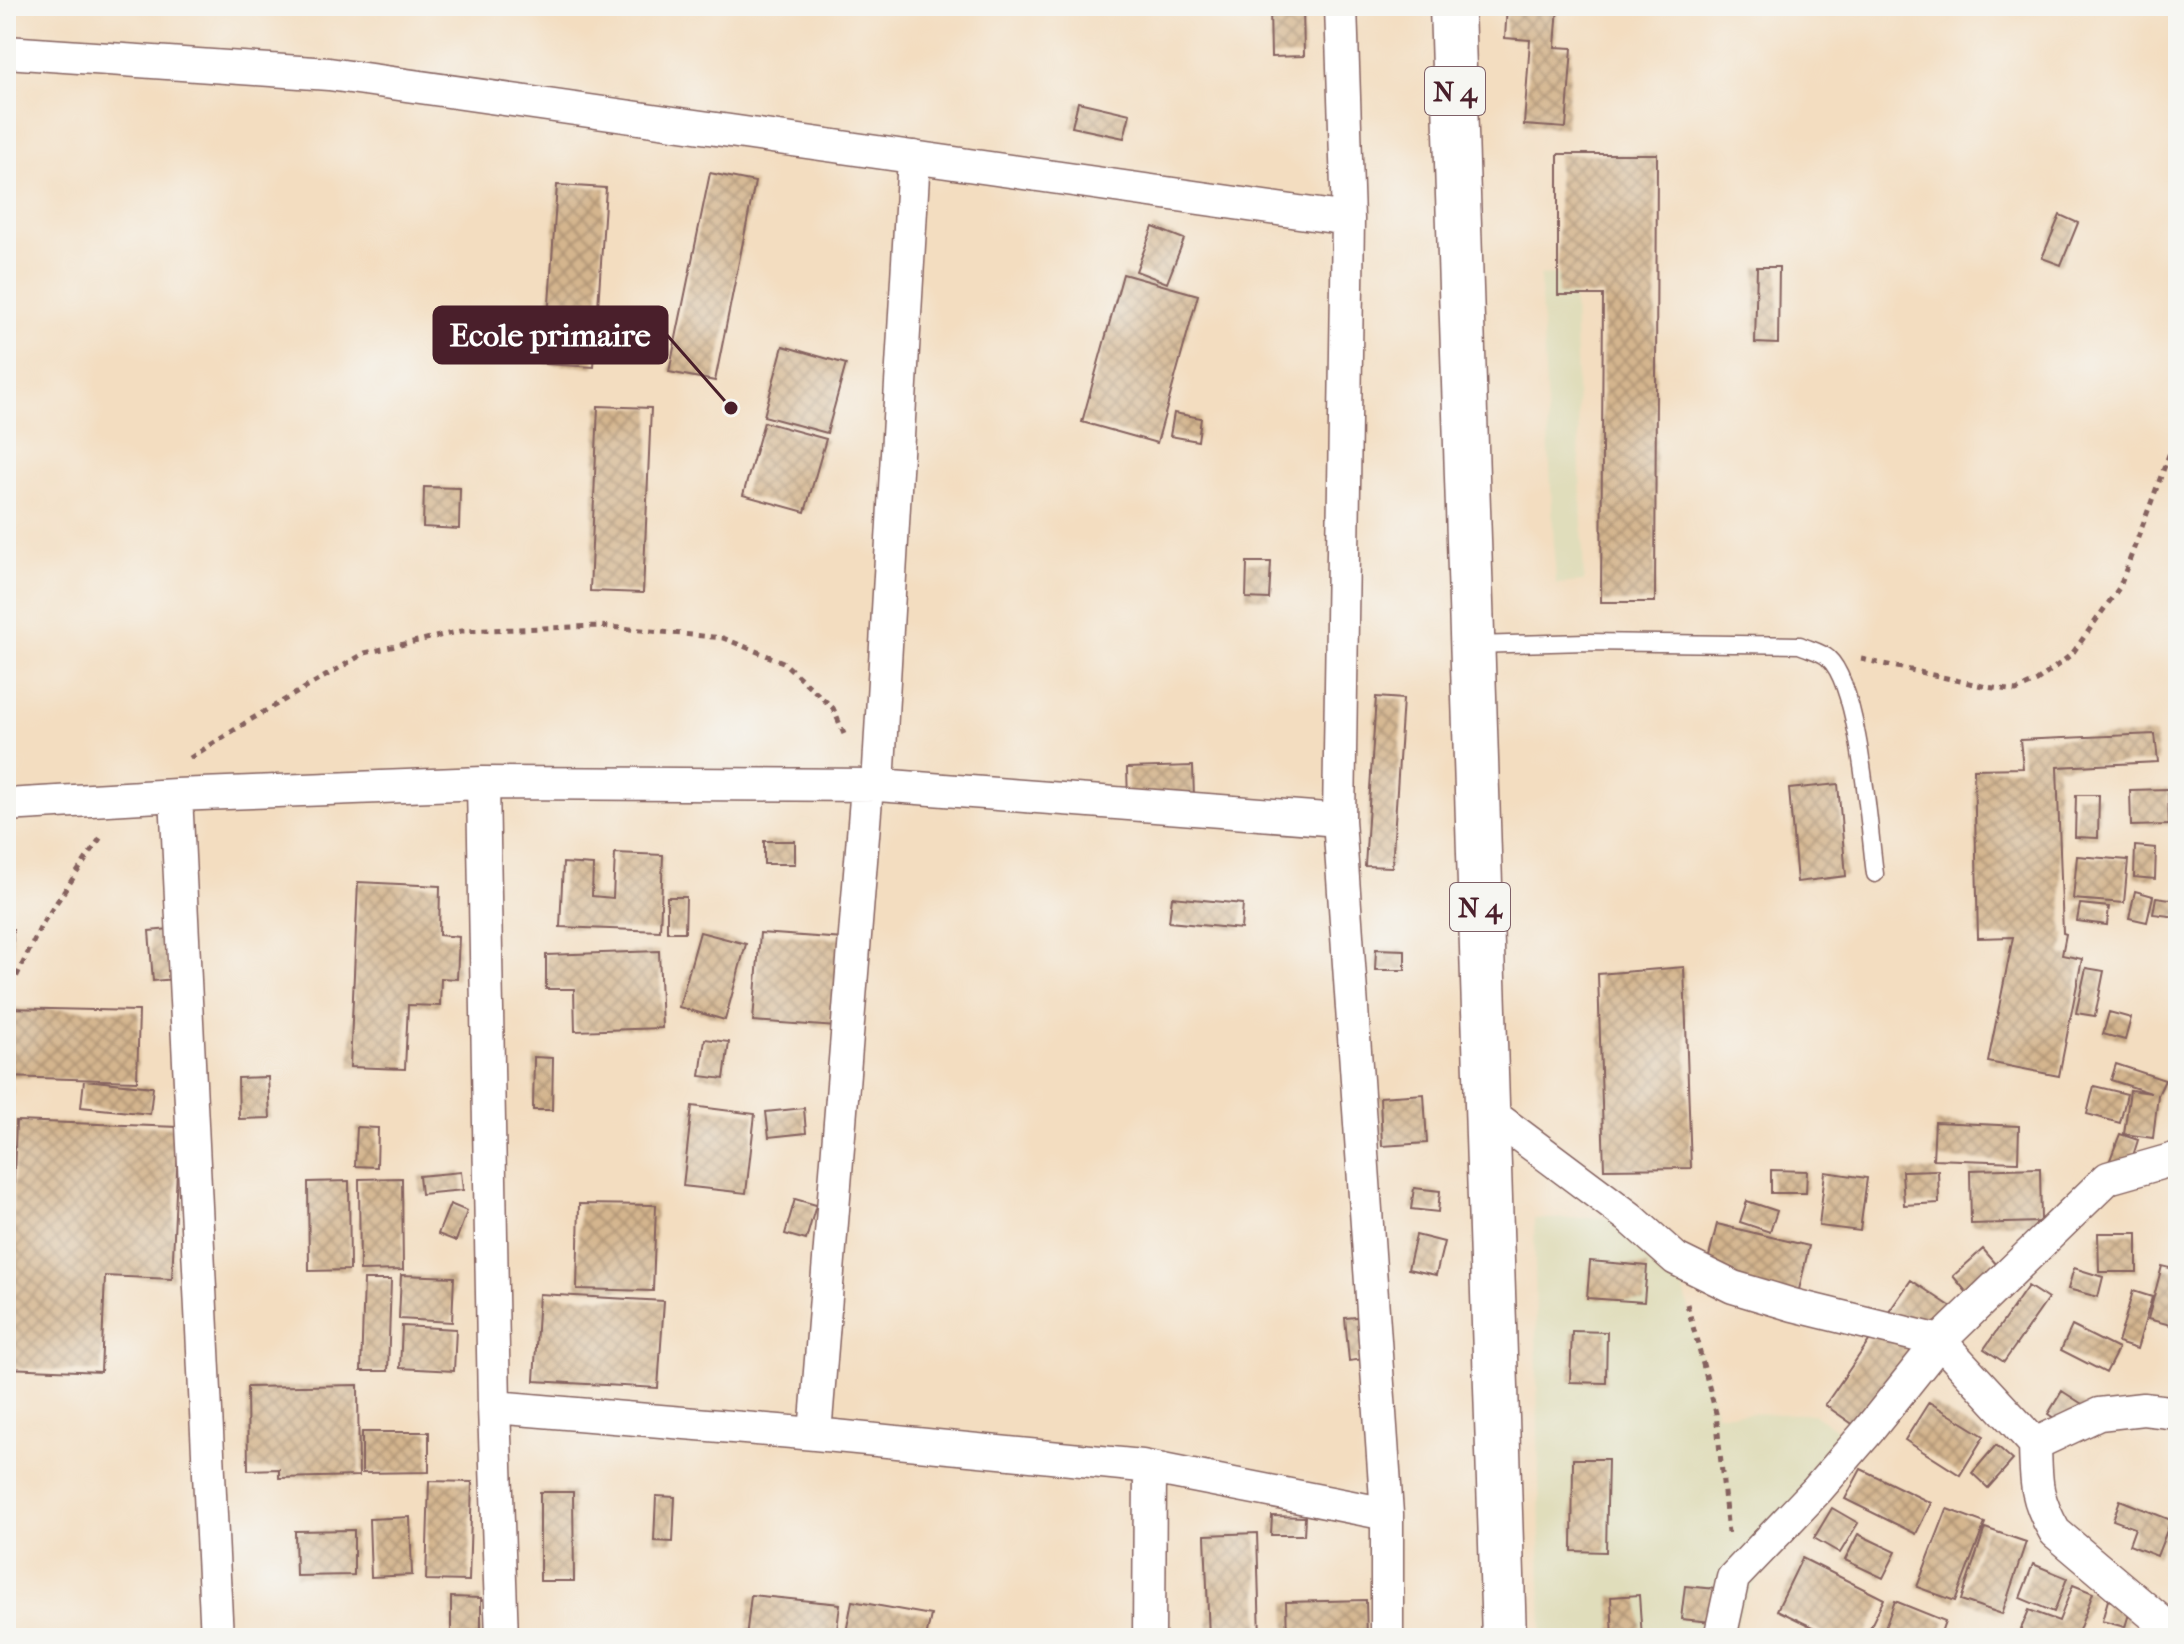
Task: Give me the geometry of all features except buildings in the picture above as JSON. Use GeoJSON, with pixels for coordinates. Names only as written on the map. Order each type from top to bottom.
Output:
{"type":"FeatureCollection","features":[{"type":"Feature","properties":{"kind":"highway","name":"N 4"},"geometry":{"type":"LineString","coordinates":[[1452,6],[1504,1638]]}},
{"type":"Feature","properties":{"kind":"street"},"geometry":{"type":"LineString","coordinates":[[1341,6],[1348,219],[1339,820],[1387,1514],[1387,1638]]}},
{"type":"Feature","properties":{"kind":"street"},"geometry":{"type":"LineString","coordinates":[[6,52],[329,74],[1348,219]]}},
{"type":"Feature","properties":{"kind":"street"},"geometry":{"type":"LineString","coordinates":[[815,1434],[872,785],[914,157]]}},
{"type":"Feature","properties":{"kind":"street"},"geometry":{"type":"LineString","coordinates":[[6,805],[483,783],[872,785],[1339,820]]}},
{"type":"Feature","properties":{"kind":"street"},"geometry":{"type":"LineString","coordinates":[[483,783],[494,1407],[502,1638]]}},
{"type":"Feature","properties":{"kind":"street"},"geometry":{"type":"LineString","coordinates":[[176,795],[217,1638]]}},
{"type":"Feature","properties":{"kind":"street"},"geometry":{"type":"LineString","coordinates":[[1486,1110],[1629,1217],[1676,1259],[1733,1287],[1940,1341],[2035,1444],[2036,1488],[2041,1508],[2055,1532],[2178,1636]]}},
{"type":"Feature","properties":{"kind":"street"},"geometry":{"type":"LineString","coordinates":[[1720,1638],[1733,1578],[1828,1478],[1940,1341],[2108,1178],[2178,1158]]}},
{"type":"Feature","properties":{"kind":"street"},"geometry":{"type":"LineString","coordinates":[[494,1407],[815,1434],[1150,1468],[1387,1514]]}},
{"type":"Feature","properties":{"kind":"street"},"geometry":{"type":"LineString","coordinates":[[2035,1444],[2099,1414],[2143,1409],[2178,1413]]}},
{"type":"Feature","properties":{"kind":"street"},"geometry":{"type":"LineString","coordinates":[[1149,1638],[1150,1468]]}},
{"type":"Feature","properties":{"kind":"lane"},"geometry":{"type":"LineString","coordinates":[[1472,645],[1586,642],[1800,645],[1828,658],[1846,686],[1862,773],[1875,874]]}},
{"type":"Feature","properties":{"kind":"path"},"geometry":{"type":"LineString","coordinates":[[1800,645],[1987,687],[2016,691],[2037,681],[2072,654],[2119,588],[2178,431]]}},
{"type":"Feature","properties":{"kind":"path"},"geometry":{"type":"LineString","coordinates":[[189,759],[365,653],[461,631],[600,626],[723,638],[783,662],[833,708],[872,785]]}},
{"type":"Feature","properties":{"kind":"path"},"geometry":{"type":"LineString","coordinates":[[6,998],[42,924],[127,799]]}},
{"type":"Feature","properties":{"kind":"path"},"geometry":{"type":"LineString","coordinates":[[1676,1259],[1716,1413],[1733,1578]]}},
{"type":"Feature","properties":{"kind":"shaded area"},"geometry":{"type":"Polygon","coordinates":[[[1573,273],[1584,582],[1556,584],[1540,276],[1573,273]]]}},
{"type":"Feature","properties":{"kind":"shaded area"},"geometry":{"type":"Polygon","coordinates":[[[1629,1217],[1676,1259],[1716,1413],[1814,1414],[1853,1440],[1811,1487],[1742,1606],[1733,1638],[1542,1638],[1534,1219],[1629,1217]]]}},
{"type":"Feature","properties":{"kind":"place","name":"Ecole primaire"},"geometry":{"type":"Point","coordinates":[731,408]}}]}
